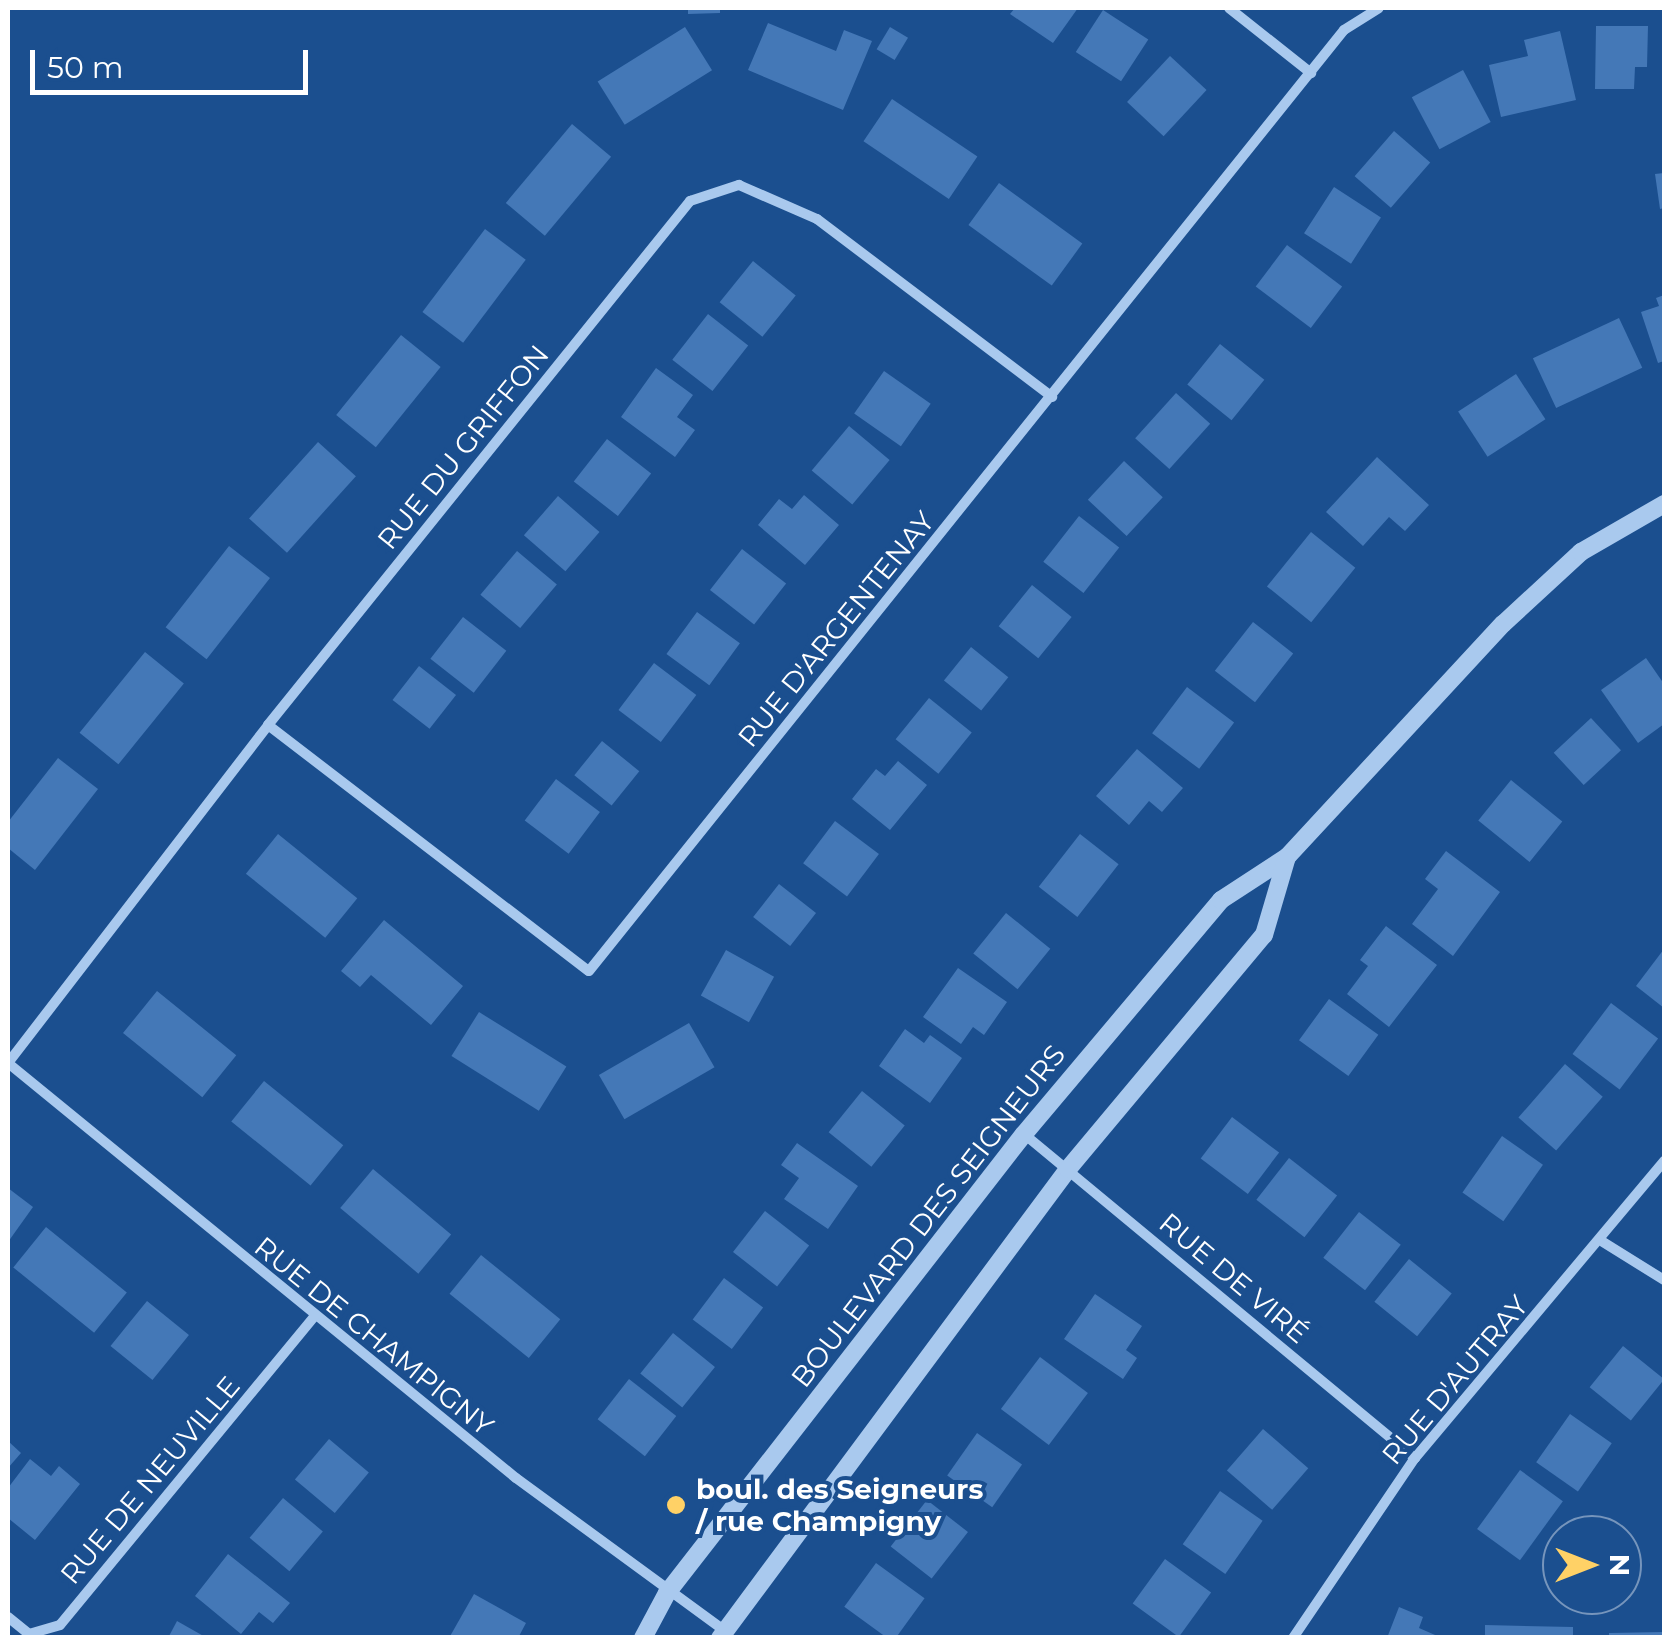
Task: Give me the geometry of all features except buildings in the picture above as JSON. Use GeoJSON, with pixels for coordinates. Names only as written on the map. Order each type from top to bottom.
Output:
{"type":"FeatureCollection","features":[{"type":"Feature","properties":{"kind":"street"},"geometry":{"type":"LineString","coordinates":[[1228,8],[1311,73]]}},
{"type":"Feature","properties":{"kind":"street","name":"RUE D'ARGENTENAY"},"geometry":{"type":"LineString","coordinates":[[268,725],[589,971],[1344,30],[1378,8]]}},
{"type":"Feature","properties":{"kind":"street","name":"RUE DU GRIFFON"},"geometry":{"type":"LineString","coordinates":[[8,1063],[268,725],[690,201],[738,185],[816,219],[1052,397]]}},
{"type":"Feature","properties":{"kind":"street","name":"BOULEVARD DES SEIGNEURS"},"geometry":{"type":"LineString","coordinates":[[642,1638],[667,1594],[1024,1134],[1221,900],[1287,856],[1503,624],[1582,552],[1664,504]]}},
{"type":"Feature","properties":{"kind":"street","name":"BOULEVARD DES SEIGNEURS"},"geometry":{"type":"LineString","coordinates":[[722,1634],[1068,1169],[1264,935],[1287,856]]}},
{"type":"Feature","properties":{"kind":"street","name":"RUE DE CHAMPIGNY"},"geometry":{"type":"LineString","coordinates":[[8,1063],[313,1318],[722,1634]]}},
{"type":"Feature","properties":{"kind":"street","name":"RUE DE VIRÉ"},"geometry":{"type":"LineString","coordinates":[[1024,1134],[1416,1458]]}},
{"type":"Feature","properties":{"kind":"street","name":"RUE D'AUTRAY"},"geometry":{"type":"LineString","coordinates":[[1293,1638],[1416,1458],[1602,1242],[1664,1161]]}},
{"type":"Feature","properties":{"kind":"street"},"geometry":{"type":"LineString","coordinates":[[1602,1242],[1664,1280]]}},
{"type":"Feature","properties":{"kind":"street","name":"RUE DE NEUVILLE"},"geometry":{"type":"LineString","coordinates":[[8,1617],[30,1634],[60,1625],[313,1318]]}},
{"type":"Feature","properties":{"kind":"place","name":"boul. des Seigneurs / rue Champigny"},"geometry":{"type":"Point","coordinates":[676,1505]}}]}
